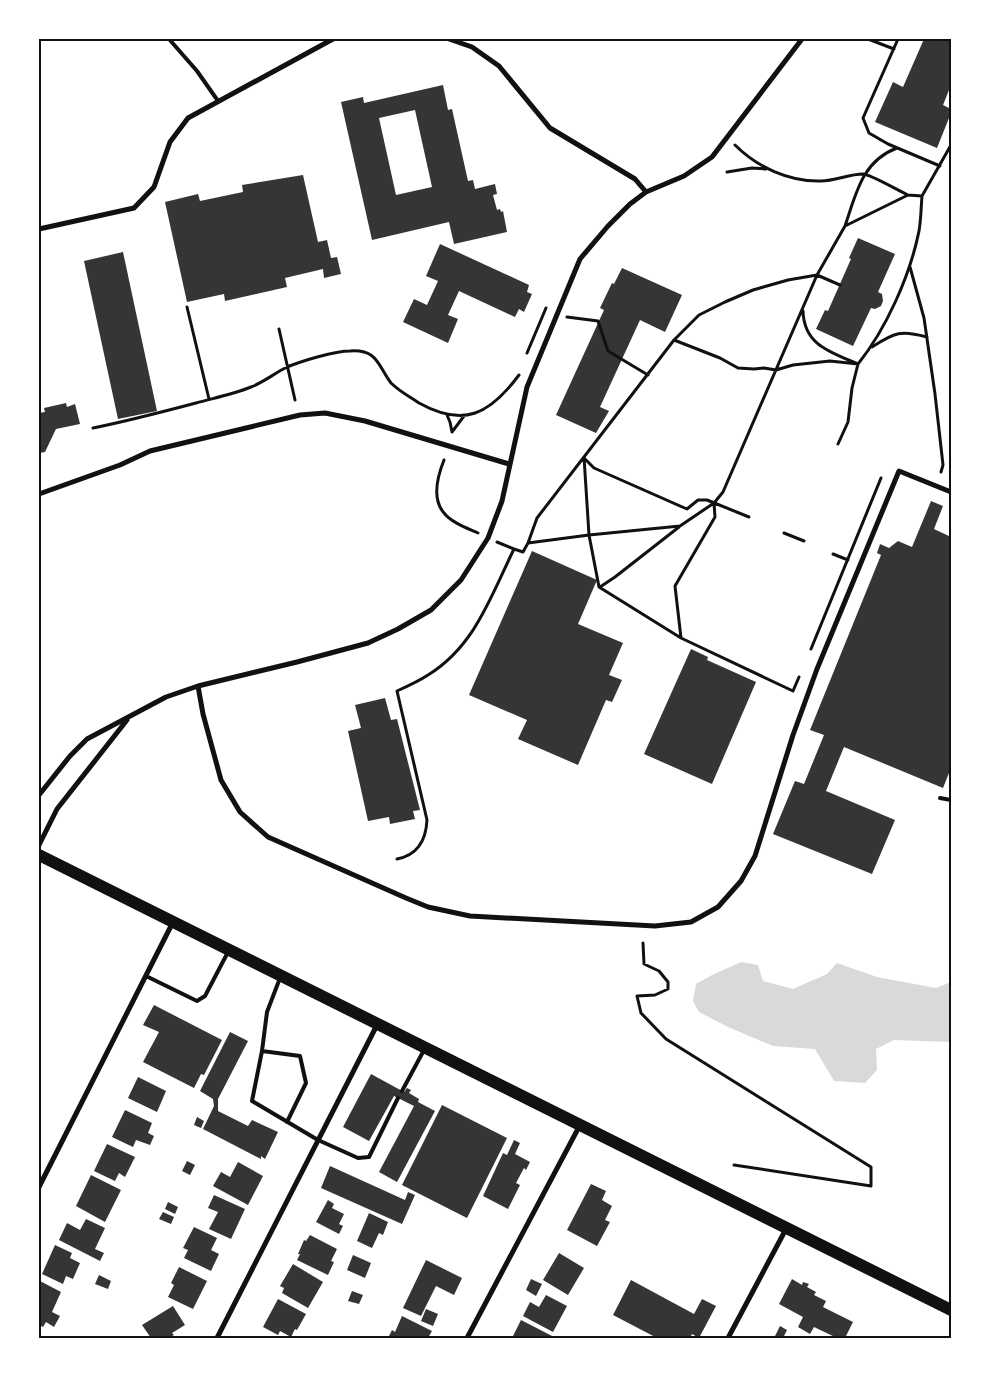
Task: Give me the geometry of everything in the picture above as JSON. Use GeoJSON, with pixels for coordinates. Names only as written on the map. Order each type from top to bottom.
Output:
{"type":"FeatureCollection","features":[{"type":"Feature","properties":{"kind":"main road"},"geometry":{"type":"LineString","coordinates":[[39,855],[951,1310]]}},
{"type":"Feature","properties":{"kind":"street"},"geometry":{"type":"LineString","coordinates":[[39,229],[134,208],[154,187],[170,142],[188,118],[333,39]]}},
{"type":"Feature","properties":{"kind":"street"},"geometry":{"type":"LineString","coordinates":[[449,39],[472,47],[498,66],[550,128],[635,179],[646,192]]}},
{"type":"Feature","properties":{"kind":"street"},"geometry":{"type":"LineString","coordinates":[[39,795],[70,756],[87,739],[166,697],[198,686],[368,643],[398,629],[430,610],[461,580],[488,538],[502,501],[527,386],[580,259],[630,204],[646,192],[684,176],[712,157],[802,39]]}},
{"type":"Feature","properties":{"kind":"street"},"geometry":{"type":"LineString","coordinates":[[39,494],[120,465],[150,451],[300,415],[325,413],[365,421],[509,464]]}},
{"type":"Feature","properties":{"kind":"street"},"geometry":{"type":"LineString","coordinates":[[198,686],[203,714],[221,780],[240,812],[268,837],[406,898],[428,906],[470,916],[655,926],[691,922],[718,907],[741,881],[755,856],[793,735],[817,670],[899,470],[951,492]]}},
{"type":"Feature","properties":{"kind":"street"},"geometry":{"type":"LineString","coordinates":[[39,845],[57,809],[129,717]]}},
{"type":"Feature","properties":{"kind":"street"},"geometry":{"type":"LineString","coordinates":[[39,1187],[173,922]]}},
{"type":"Feature","properties":{"kind":"street"},"geometry":{"type":"LineString","coordinates":[[217,1338],[377,1024]]}},
{"type":"Feature","properties":{"kind":"street"},"geometry":{"type":"LineString","coordinates":[[466,1338],[580,1125]]}},
{"type":"Feature","properties":{"kind":"street"},"geometry":{"type":"LineString","coordinates":[[728,1338],[786,1228]]}},
{"type":"Feature","properties":{"kind":"lane"},"geometry":{"type":"LineString","coordinates":[[169,39],[197,71],[218,101]]}},
{"type":"Feature","properties":{"kind":"lane"},"geometry":{"type":"LineString","coordinates":[[940,798],[951,800]]}},
{"type":"Feature","properties":{"kind":"lane"},"geometry":{"type":"LineString","coordinates":[[146,976],[197,1001],[205,996],[229,950]]}},
{"type":"Feature","properties":{"kind":"lane"},"geometry":{"type":"LineString","coordinates":[[281,976],[267,1012],[252,1102],[318,1140],[358,1158],[369,1157],[398,1098]]}},
{"type":"Feature","properties":{"kind":"lane"},"geometry":{"type":"LineString","coordinates":[[402,1091],[425,1048]]}},
{"type":"Feature","properties":{"kind":"lane"},"geometry":{"type":"LineString","coordinates":[[262,1051],[300,1056],[306,1083],[287,1122]]}},
{"type":"Feature","properties":{"kind":"path"},"geometry":{"type":"LineString","coordinates":[[868,39],[894,49]]}},
{"type":"Feature","properties":{"kind":"path"},"geometry":{"type":"LineString","coordinates":[[898,39],[863,118],[869,133],[897,148],[940,166]]}},
{"type":"Feature","properties":{"kind":"path"},"geometry":{"type":"LineString","coordinates":[[727,137],[745,155],[767,169],[799,180],[822,181],[864,174],[908,195],[922,196]]}},
{"type":"Feature","properties":{"kind":"path"},"geometry":{"type":"LineString","coordinates":[[838,444],[848,422],[852,388],[858,364],[872,347],[910,266],[919,231],[922,196],[951,145]]}},
{"type":"Feature","properties":{"kind":"path"},"geometry":{"type":"LineString","coordinates":[[600,587],[680,526],[714,503],[723,492],[817,275],[845,226],[864,174],[884,153],[897,148]]}},
{"type":"Feature","properties":{"kind":"path"},"geometry":{"type":"LineString","coordinates":[[727,172],[752,168],[767,169]]}},
{"type":"Feature","properties":{"kind":"path"},"geometry":{"type":"LineString","coordinates":[[845,226],[908,195]]}},
{"type":"Feature","properties":{"kind":"path"},"geometry":{"type":"LineString","coordinates":[[910,266],[924,318],[943,465],[941,472]]}},
{"type":"Feature","properties":{"kind":"path"},"geometry":{"type":"LineString","coordinates":[[496,542],[523,552],[537,518],[674,340],[699,316],[753,290],[779,282],[817,275],[840,285]]}},
{"type":"Feature","properties":{"kind":"path"},"geometry":{"type":"LineString","coordinates":[[187,306],[209,399]]}},
{"type":"Feature","properties":{"kind":"path"},"geometry":{"type":"LineString","coordinates":[[527,355],[546,308]]}},
{"type":"Feature","properties":{"kind":"path"},"geometry":{"type":"LineString","coordinates":[[803,308],[803,324],[809,336],[829,352],[858,364]]}},
{"type":"Feature","properties":{"kind":"path"},"geometry":{"type":"LineString","coordinates":[[567,316],[598,321],[608,351],[648,375]]}},
{"type":"Feature","properties":{"kind":"path"},"geometry":{"type":"LineString","coordinates":[[279,329],[295,400]]}},
{"type":"Feature","properties":{"kind":"path"},"geometry":{"type":"LineString","coordinates":[[872,347],[890,335],[908,332],[927,338]]}},
{"type":"Feature","properties":{"kind":"path"},"geometry":{"type":"LineString","coordinates":[[674,340],[720,358],[738,368],[776,370],[794,365],[830,361],[858,364]]}},
{"type":"Feature","properties":{"kind":"path"},"geometry":{"type":"LineString","coordinates":[[93,428],[250,387],[288,367],[350,351],[369,353],[382,367],[392,383],[406,395],[428,408],[446,415],[464,416],[478,412],[495,402],[506,392],[520,373]]}},
{"type":"Feature","properties":{"kind":"path"},"geometry":{"type":"LineString","coordinates":[[446,415],[452,432],[464,416]]}},
{"type":"Feature","properties":{"kind":"path"},"geometry":{"type":"LineString","coordinates":[[584,457],[594,468],[687,509],[698,500],[707,500],[749,517]]}},
{"type":"Feature","properties":{"kind":"path"},"geometry":{"type":"LineString","coordinates":[[584,457],[589,535],[600,587],[681,638],[793,690],[799,677]]}},
{"type":"Feature","properties":{"kind":"path"},"geometry":{"type":"LineString","coordinates":[[444,460],[438,474],[437,488],[443,513],[454,522],[478,534]]}},
{"type":"Feature","properties":{"kind":"path"},"geometry":{"type":"LineString","coordinates":[[811,649],[881,478]]}},
{"type":"Feature","properties":{"kind":"path"},"geometry":{"type":"LineString","coordinates":[[681,638],[675,586],[715,517],[714,503]]}},
{"type":"Feature","properties":{"kind":"path"},"geometry":{"type":"LineString","coordinates":[[528,543],[680,526]]}},
{"type":"Feature","properties":{"kind":"path"},"geometry":{"type":"LineString","coordinates":[[784,532],[804,541]]}},
{"type":"Feature","properties":{"kind":"path"},"geometry":{"type":"LineString","coordinates":[[397,859],[410,855],[418,849],[425,835],[427,820],[397,691],[429,675],[464,645],[474,630],[514,548]]}},
{"type":"Feature","properties":{"kind":"path"},"geometry":{"type":"LineString","coordinates":[[833,554],[848,560]]}},
{"type":"Feature","properties":{"kind":"path"},"geometry":{"type":"LineString","coordinates":[[642,943],[644,964],[659,971],[668,982],[668,989],[655,995],[637,996],[641,1013],[666,1038],[871,1167],[871,1186],[734,1165]]}},
{"type":"Feature","properties":{"kind":"shaded area"},"geometry":{"type":"Polygon","coordinates":[[[741,962],[758,965],[763,981],[793,989],[827,974],[837,963],[877,977],[936,988],[951,982],[951,1042],[894,1040],[876,1049],[877,1070],[865,1083],[834,1081],[815,1049],[773,1046],[728,1027],[699,1012],[693,1001],[696,984],[741,962]]]}},
{"type":"Feature","properties":{"kind":"building"},"geometry":{"type":"Polygon","coordinates":[[[924,39],[951,39],[951,85],[943,105],[951,109],[951,113],[937,148],[875,122],[893,82],[903,87],[924,39]]]}},
{"type":"Feature","properties":{"kind":"building"},"geometry":{"type":"Polygon","coordinates":[[[443,85],[448,110],[452,109],[468,181],[473,180],[475,189],[495,184],[497,194],[493,195],[497,210],[503,211],[507,232],[454,244],[449,222],[372,240],[341,102],[363,97],[364,103],[443,85]],[[415,110],[379,118],[396,195],[432,187],[415,110]]]}},
{"type":"Feature","properties":{"kind":"building"},"geometry":{"type":"Polygon","coordinates":[[[303,175],[318,242],[327,240],[331,258],[337,257],[341,274],[324,278],[323,269],[285,278],[287,287],[225,301],[224,294],[187,302],[165,202],[198,194],[200,201],[243,192],[242,185],[303,175]]]}},
{"type":"Feature","properties":{"kind":"building"},"geometry":{"type":"Polygon","coordinates":[[[858,238],[895,254],[878,292],[882,294],[883,301],[881,306],[875,309],[871,308],[853,346],[816,329],[825,310],[828,311],[851,259],[849,258],[858,238]]]}},
{"type":"Feature","properties":{"kind":"building"},"geometry":{"type":"Polygon","coordinates":[[[440,244],[529,285],[527,292],[532,294],[524,312],[519,309],[515,317],[459,291],[448,315],[458,319],[448,343],[403,322],[414,299],[427,305],[438,281],[426,276],[440,244]]]}},
{"type":"Feature","properties":{"kind":"building"},"geometry":{"type":"Polygon","coordinates":[[[123,252],[157,411],[118,419],[84,261],[123,252]]]}},
{"type":"Feature","properties":{"kind":"building"},"geometry":{"type":"Polygon","coordinates":[[[622,268],[682,295],[665,332],[640,320],[600,407],[609,411],[596,433],[556,415],[604,310],[600,308],[612,283],[614,284],[622,268]]]}},
{"type":"Feature","properties":{"kind":"building"},"geometry":{"type":"Polygon","coordinates":[[[66,403],[67,407],[75,404],[80,424],[56,429],[45,452],[39,453],[39,413],[45,412],[44,408],[66,403]]]}},
{"type":"Feature","properties":{"kind":"building"},"geometry":{"type":"Polygon","coordinates":[[[931,501],[943,506],[934,529],[951,537],[951,768],[943,788],[844,747],[826,791],[895,820],[872,874],[773,834],[795,781],[804,784],[824,735],[810,730],[881,555],[877,553],[880,544],[889,548],[898,541],[912,547],[931,501]]]}},
{"type":"Feature","properties":{"kind":"building"},"geometry":{"type":"Polygon","coordinates":[[[532,551],[597,580],[578,624],[623,643],[609,675],[622,680],[612,702],[606,700],[578,765],[518,739],[527,720],[469,695],[532,551]]]}},
{"type":"Feature","properties":{"kind":"building"},"geometry":{"type":"Polygon","coordinates":[[[691,649],[708,657],[707,660],[756,682],[712,784],[644,754],[691,649]]]}},
{"type":"Feature","properties":{"kind":"building"},"geometry":{"type":"Polygon","coordinates":[[[385,698],[391,720],[397,719],[420,810],[413,811],[415,819],[390,824],[389,817],[368,821],[348,731],[361,728],[355,705],[385,698]]]}},
{"type":"Feature","properties":{"kind":"building"},"geometry":{"type":"Polygon","coordinates":[[[154,1005],[222,1040],[204,1075],[201,1074],[194,1088],[143,1062],[159,1032],[143,1025],[154,1005]]]}},
{"type":"Feature","properties":{"kind":"building"},"geometry":{"type":"Polygon","coordinates":[[[230,1032],[248,1041],[218,1099],[218,1111],[248,1126],[252,1120],[278,1132],[265,1159],[261,1156],[261,1159],[203,1129],[214,1106],[213,1099],[200,1091],[230,1032]]]}},
{"type":"Feature","properties":{"kind":"building"},"geometry":{"type":"Polygon","coordinates":[[[371,1074],[404,1092],[407,1088],[411,1090],[409,1093],[419,1099],[418,1102],[435,1111],[397,1182],[379,1172],[414,1106],[394,1096],[369,1141],[343,1127],[371,1074]]]}},
{"type":"Feature","properties":{"kind":"building"},"geometry":{"type":"Polygon","coordinates":[[[138,1077],[166,1091],[157,1112],[128,1098],[138,1077]]]}},
{"type":"Feature","properties":{"kind":"building"},"geometry":{"type":"Polygon","coordinates":[[[442,1105],[507,1138],[467,1218],[402,1185],[442,1105]]]}},
{"type":"Feature","properties":{"kind":"building"},"geometry":{"type":"Polygon","coordinates":[[[125,1110],[152,1123],[148,1133],[154,1136],[150,1145],[136,1140],[133,1147],[112,1137],[125,1110]]]}},
{"type":"Feature","properties":{"kind":"building"},"geometry":{"type":"Polygon","coordinates":[[[197,1117],[204,1121],[201,1128],[194,1125],[197,1117]]]}},
{"type":"Feature","properties":{"kind":"building"},"geometry":{"type":"Polygon","coordinates":[[[514,1140],[520,1143],[515,1154],[530,1162],[526,1170],[524,1168],[516,1183],[520,1185],[508,1209],[483,1196],[503,1153],[507,1155],[514,1140]]]}},
{"type":"Feature","properties":{"kind":"building"},"geometry":{"type":"Polygon","coordinates":[[[107,1144],[135,1157],[125,1177],[119,1173],[115,1181],[94,1171],[107,1144]]]}},
{"type":"Feature","properties":{"kind":"building"},"geometry":{"type":"Polygon","coordinates":[[[187,1161],[195,1165],[190,1175],[182,1171],[187,1161]]]}},
{"type":"Feature","properties":{"kind":"building"},"geometry":{"type":"Polygon","coordinates":[[[238,1162],[263,1176],[248,1205],[213,1186],[221,1172],[230,1177],[238,1162]]]}},
{"type":"Feature","properties":{"kind":"building"},"geometry":{"type":"Polygon","coordinates":[[[330,1166],[405,1200],[408,1192],[415,1195],[402,1224],[321,1188],[330,1166]]]}},
{"type":"Feature","properties":{"kind":"building"},"geometry":{"type":"Polygon","coordinates":[[[91,1175],[121,1190],[105,1222],[76,1206],[91,1175]]]}},
{"type":"Feature","properties":{"kind":"building"},"geometry":{"type":"Polygon","coordinates":[[[591,1184],[606,1191],[602,1200],[612,1206],[605,1220],[610,1222],[597,1246],[567,1230],[591,1184]]]}},
{"type":"Feature","properties":{"kind":"building"},"geometry":{"type":"Polygon","coordinates":[[[214,1195],[245,1209],[231,1239],[209,1229],[218,1212],[208,1208],[214,1195]]]}},
{"type":"Feature","properties":{"kind":"building"},"geometry":{"type":"Polygon","coordinates":[[[328,1200],[334,1204],[332,1208],[344,1214],[339,1224],[343,1226],[339,1234],[316,1222],[328,1200]]]}},
{"type":"Feature","properties":{"kind":"building"},"geometry":{"type":"Polygon","coordinates":[[[168,1202],[178,1207],[175,1214],[165,1209],[168,1202]]]}},
{"type":"Feature","properties":{"kind":"building"},"geometry":{"type":"Polygon","coordinates":[[[163,1212],[174,1217],[171,1224],[159,1219],[163,1212]]]}},
{"type":"Feature","properties":{"kind":"building"},"geometry":{"type":"Polygon","coordinates":[[[369,1213],[388,1222],[383,1235],[379,1233],[372,1248],[357,1241],[369,1213]]]}},
{"type":"Feature","properties":{"kind":"building"},"geometry":{"type":"Polygon","coordinates":[[[86,1219],[105,1228],[95,1249],[104,1253],[100,1261],[59,1240],[67,1223],[80,1230],[86,1219]]]}},
{"type":"Feature","properties":{"kind":"building"},"geometry":{"type":"Polygon","coordinates":[[[194,1227],[217,1238],[211,1250],[219,1254],[211,1271],[184,1258],[188,1250],[183,1248],[194,1227]]]}},
{"type":"Feature","properties":{"kind":"building"},"geometry":{"type":"Polygon","coordinates":[[[310,1235],[337,1249],[331,1261],[334,1262],[328,1275],[297,1260],[304,1240],[306,1241],[310,1235]]]}},
{"type":"Feature","properties":{"kind":"building"},"geometry":{"type":"Polygon","coordinates":[[[55,1245],[72,1253],[70,1258],[80,1263],[73,1279],[66,1276],[63,1284],[42,1274],[55,1245]]]}},
{"type":"Feature","properties":{"kind":"building"},"geometry":{"type":"Polygon","coordinates":[[[559,1253],[584,1268],[568,1295],[543,1280],[559,1253]]]}},
{"type":"Feature","properties":{"kind":"building"},"geometry":{"type":"Polygon","coordinates":[[[353,1255],[371,1263],[365,1278],[347,1270],[353,1255]]]}},
{"type":"Feature","properties":{"kind":"building"},"geometry":{"type":"Polygon","coordinates":[[[426,1260],[462,1278],[454,1295],[436,1286],[421,1316],[403,1308],[426,1260]]]}},
{"type":"Feature","properties":{"kind":"building"},"geometry":{"type":"Polygon","coordinates":[[[293,1264],[323,1282],[308,1308],[282,1293],[284,1288],[280,1286],[293,1264]]]}},
{"type":"Feature","properties":{"kind":"building"},"geometry":{"type":"Polygon","coordinates":[[[179,1267],[207,1281],[193,1309],[168,1297],[174,1285],[171,1283],[179,1267]]]}},
{"type":"Feature","properties":{"kind":"building"},"geometry":{"type":"Polygon","coordinates":[[[99,1275],[111,1281],[108,1289],[95,1284],[99,1275]]]}},
{"type":"Feature","properties":{"kind":"building"},"geometry":{"type":"Polygon","coordinates":[[[531,1279],[542,1284],[536,1296],[526,1290],[531,1279]]]}},
{"type":"Feature","properties":{"kind":"building"},"geometry":{"type":"Polygon","coordinates":[[[792,1279],[802,1285],[803,1282],[809,1284],[807,1287],[816,1292],[814,1295],[826,1301],[823,1307],[853,1322],[845,1338],[837,1338],[814,1327],[810,1334],[798,1327],[803,1317],[779,1304],[792,1279]]]}},
{"type":"Feature","properties":{"kind":"building"},"geometry":{"type":"Polygon","coordinates":[[[631,1280],[694,1314],[702,1299],[716,1306],[699,1338],[692,1334],[690,1338],[657,1338],[613,1315],[631,1280]]]}},
{"type":"Feature","properties":{"kind":"building"},"geometry":{"type":"Polygon","coordinates":[[[40,1281],[61,1292],[52,1312],[60,1316],[54,1327],[46,1322],[43,1327],[39,1325],[40,1281]]]}},
{"type":"Feature","properties":{"kind":"building"},"geometry":{"type":"Polygon","coordinates":[[[352,1291],[363,1295],[359,1304],[348,1301],[352,1291]]]}},
{"type":"Feature","properties":{"kind":"building"},"geometry":{"type":"Polygon","coordinates":[[[546,1295],[567,1306],[553,1332],[523,1316],[530,1302],[539,1307],[546,1295]]]}},
{"type":"Feature","properties":{"kind":"building"},"geometry":{"type":"Polygon","coordinates":[[[278,1299],[306,1314],[291,1337],[280,1331],[278,1335],[263,1327],[278,1299]]]}},
{"type":"Feature","properties":{"kind":"building"},"geometry":{"type":"Polygon","coordinates":[[[173,1306],[185,1325],[172,1333],[174,1335],[168,1338],[151,1338],[142,1325],[173,1306]]]}},
{"type":"Feature","properties":{"kind":"building"},"geometry":{"type":"Polygon","coordinates":[[[426,1309],[438,1314],[433,1326],[421,1321],[426,1309]]]}},
{"type":"Feature","properties":{"kind":"building"},"geometry":{"type":"Polygon","coordinates":[[[402,1316],[432,1331],[428,1338],[388,1338],[392,1330],[395,1332],[402,1316]]]}},
{"type":"Feature","properties":{"kind":"building"},"geometry":{"type":"Polygon","coordinates":[[[521,1320],[554,1337],[517,1338],[513,1336],[521,1320]]]}},
{"type":"Feature","properties":{"kind":"building"},"geometry":{"type":"Polygon","coordinates":[[[780,1326],[787,1330],[783,1338],[774,1338],[780,1326]]]}}]}
